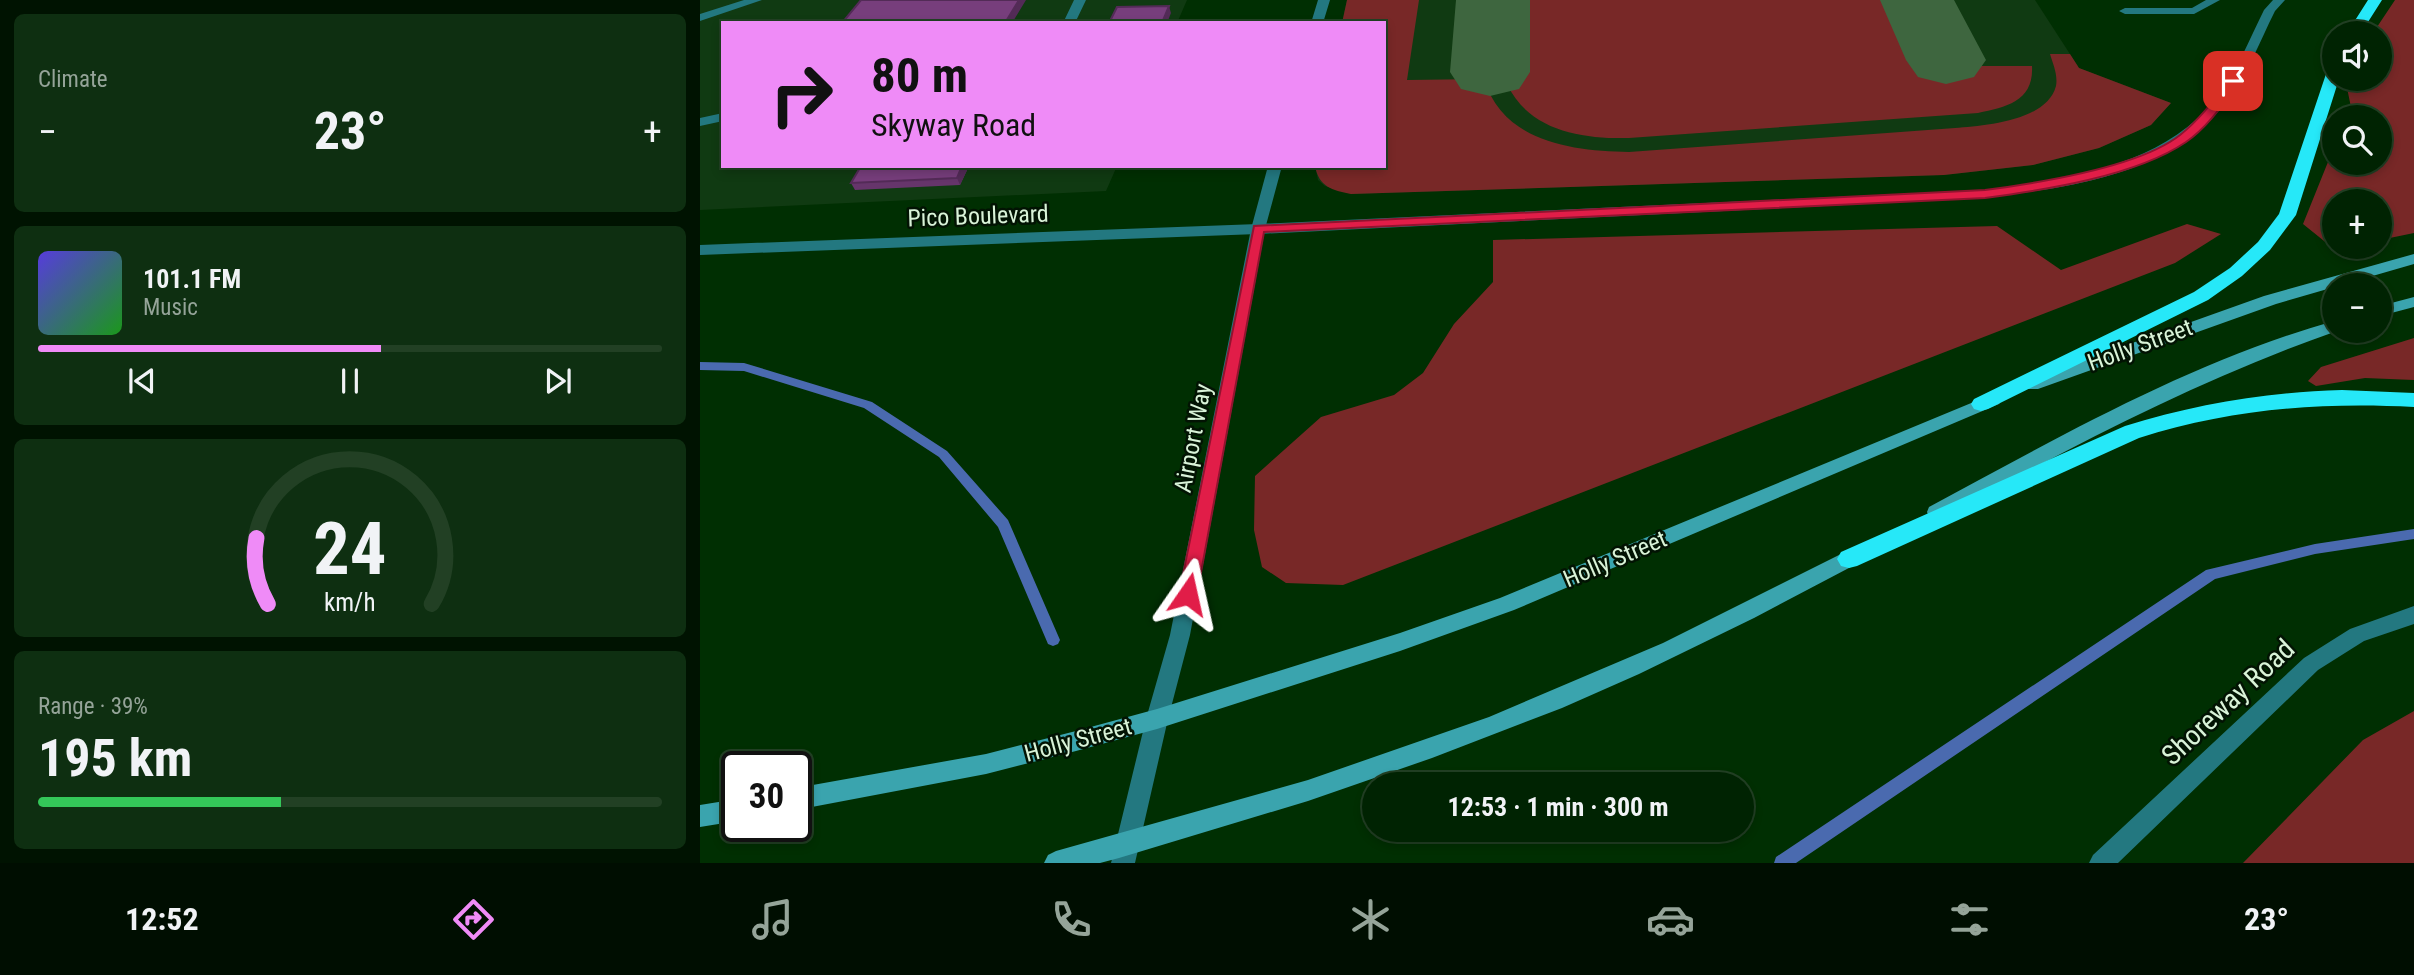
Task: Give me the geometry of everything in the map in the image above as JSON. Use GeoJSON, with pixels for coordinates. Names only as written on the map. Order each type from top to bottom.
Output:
{"type":"FeatureCollection","features":[{"type":"Feature","properties":{"kind":"highway"},"geometry":{"type":"LineString","coordinates":[[2362,21],[2375,0]]}},
{"type":"Feature","properties":{"kind":"highway"},"geometry":{"type":"LineString","coordinates":[[1981,404],[2201,296],[2236,272],[2264,246],[2287,215],[2327,91]]}},
{"type":"Feature","properties":{"kind":"highway"},"geometry":{"type":"LineString","coordinates":[[1849,559],[2132,432],[2174,418],[2222,407],[2288,398],[2358,396],[2414,400]]}},
{"type":"Feature","properties":{"kind":"main road","name":"Holly Street"},"geometry":{"type":"LineString","coordinates":[[812,796],[986,764],[1157,719],[1388,646],[1507,604],[1981,404],[2236,311],[2337,279],[2414,259]]}},
{"type":"Feature","properties":{"kind":"main road"},"geometry":{"type":"LineString","coordinates":[[2392,308],[2414,302]]}},
{"type":"Feature","properties":{"kind":"main road","name":"Holly Street"},"geometry":{"type":"LineString","coordinates":[[1056,863],[1125,854],[1434,748],[1555,701],[1664,652],[1849,559],[2111,418],[2179,385],[2245,357],[2322,330]]}},
{"type":"Feature","properties":{"kind":"main road"},"geometry":{"type":"LineString","coordinates":[[700,817],[721,813]]}},
{"type":"Feature","properties":{"kind":"street"},"geometry":{"type":"LineString","coordinates":[[700,18],[757,0]]}},
{"type":"Feature","properties":{"kind":"street"},"geometry":{"type":"LineString","coordinates":[[1070,21],[1080,0]]}},
{"type":"Feature","properties":{"kind":"street"},"geometry":{"type":"LineString","coordinates":[[1318,21],[1324,0]]}},
{"type":"Feature","properties":{"kind":"street"},"geometry":{"type":"LineString","coordinates":[[2125,10],[2194,12],[2214,0]]}},
{"type":"Feature","properties":{"kind":"street","name":"Pico Boulevard"},"geometry":{"type":"LineString","coordinates":[[700,250],[1258,229],[1985,194],[2065,181],[2137,162],[2182,139],[2217,105],[2233,81],[2270,10],[2279,0]]}},
{"type":"Feature","properties":{"kind":"street"},"geometry":{"type":"LineString","coordinates":[[700,122],[721,117]]}},
{"type":"Feature","properties":{"kind":"street","name":"Airport Way"},"geometry":{"type":"LineString","coordinates":[[1157,719],[1181,635],[1258,229],[1274,168]]}},
{"type":"Feature","properties":{"kind":"street","name":"Shoreway Road"},"geometry":{"type":"LineString","coordinates":[[2101,863],[2311,664],[2357,635],[2414,615]]}},
{"type":"Feature","properties":{"kind":"street"},"geometry":{"type":"LineString","coordinates":[[1125,854],[1157,719]]}},
{"type":"Feature","properties":{"kind":"shaded area"},"geometry":{"type":"Polygon","coordinates":[[[700,0],[1187,0],[1178,21],[721,21],[721,168],[1116,168],[1106,191],[700,210],[700,0]]]}},
{"type":"Feature","properties":{"kind":"shaded area"},"geometry":{"type":"Polygon","coordinates":[[[1347,0],[2035,0],[2079,68],[2171,103],[2151,125],[2099,148],[2033,165],[1944,175],[1351,194],[1325,186],[1318,180],[1315,168],[1386,168],[1386,21],[1342,21],[1347,0]]]}},
{"type":"Feature","properties":{"kind":"shaded area"},"geometry":{"type":"Polygon","coordinates":[[[1347,0],[1419,0],[1407,80],[1484,79],[1493,100],[1507,117],[1523,130],[1542,139],[1585,149],[1629,152],[1997,123],[2028,114],[2050,98],[2056,82],[2050,54],[2070,54],[2079,68],[2171,103],[2151,125],[2099,148],[2033,165],[1944,175],[1351,194],[1327,186],[1320,179],[1316,168],[1386,168],[1386,21],[1342,21],[1347,0]]]}},
{"type":"Feature","properties":{"kind":"shaded area"},"geometry":{"type":"Polygon","coordinates":[[[1511,0],[1883,0],[1911,66],[2032,66],[2031,78],[2023,95],[2017,100],[1978,113],[1629,138],[1593,137],[1559,129],[1543,122],[1517,100],[1507,84],[1511,0]]]}},
{"type":"Feature","properties":{"kind":"shaded area"},"geometry":{"type":"Polygon","coordinates":[[[2395,0],[2414,0],[2414,233],[2392,238],[2392,189],[2322,189],[2322,239],[2303,224],[2323,175],[2392,175],[2392,105],[2351,105],[2348,91],[2392,91],[2392,21],[2381,21],[2395,0]]]}},
{"type":"Feature","properties":{"kind":"shaded area"},"geometry":{"type":"Polygon","coordinates":[[[2187,224],[2221,234],[2175,263],[1343,585],[1286,583],[1262,567],[1254,530],[1255,476],[1321,417],[1394,395],[1423,373],[1454,324],[1493,282],[1493,240],[1997,226],[2061,270],[2187,224]]]}},
{"type":"Feature","properties":{"kind":"shaded area"},"geometry":{"type":"Polygon","coordinates":[[[2414,338],[2414,380],[2365,378],[2316,386],[2308,381],[2321,367],[2414,338]]]}},
{"type":"Feature","properties":{"kind":"shaded area"},"geometry":{"type":"Polygon","coordinates":[[[2414,711],[2414,863],[2243,863],[2363,740],[2414,711]]]}},
{"type":"Feature","properties":{"kind":"building"},"geometry":{"type":"Polygon","coordinates":[[[861,0],[1019,0],[1006,21],[844,21],[861,0]]]}},
{"type":"Feature","properties":{"kind":"building"},"geometry":{"type":"Polygon","coordinates":[[[1169,6],[1163,21],[1110,21],[1117,7],[1169,6]]]}},
{"type":"Feature","properties":{"kind":"building"},"geometry":{"type":"Polygon","coordinates":[[[860,168],[961,168],[957,178],[851,183],[860,168]]]}},
{"type":"Feature","properties":{"kind":"waterway"},"geometry":{"type":"LineString","coordinates":[[700,366],[744,367],[868,405],[943,454],[1003,524],[1053,640]]}},
{"type":"Feature","properties":{"kind":"waterway"},"geometry":{"type":"LineString","coordinates":[[1782,863],[2211,574],[2315,549],[2414,534]]}},
{"type":"Feature","properties":{"kind":"taxiway"},"geometry":{"type":"LineString","coordinates":[[1490,72],[1493,0]]}},
{"type":"Feature","properties":{"kind":"taxiway"},"geometry":{"type":"LineString","coordinates":[[1917,0],[1946,60]]}},
{"type":"Feature","properties":{"kind":"route"},"geometry":{"type":"LineString","coordinates":[[1188,594],[1258,229],[1985,194],[2041,186],[2137,162],[2182,139],[2217,105],[2233,81]]}}]}
